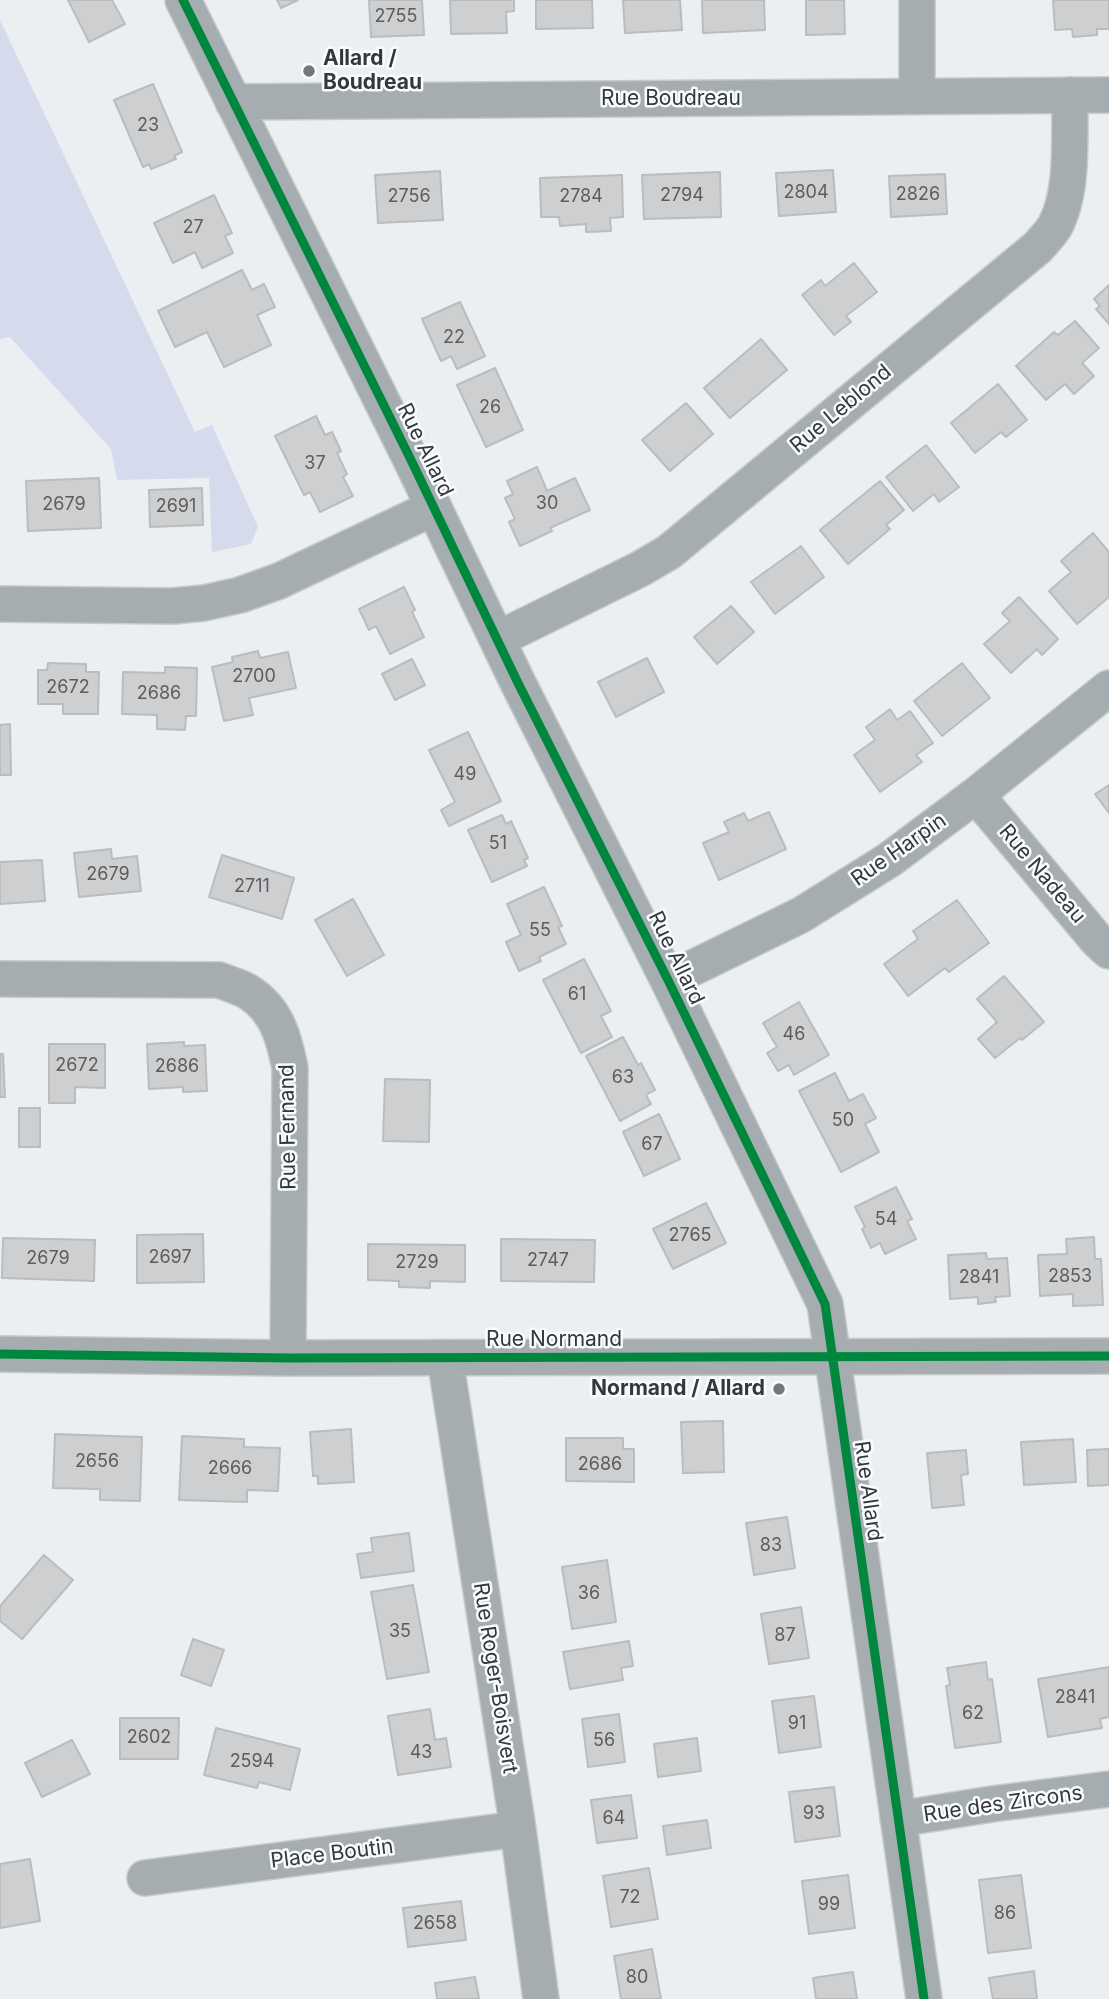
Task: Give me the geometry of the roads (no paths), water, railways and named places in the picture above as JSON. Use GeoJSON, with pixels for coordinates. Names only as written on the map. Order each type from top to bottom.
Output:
{"type":"FeatureCollection","features":[{"type":"Feature","properties":{"kind":"street","name":"Rue Allard"},"geometry":{"type":"LineString","coordinates":[[183,0],[524,695],[668,980],[825,1304],[924,1999]]}},
{"type":"Feature","properties":{"kind":"street"},"geometry":{"type":"LineString","coordinates":[[917,0],[917,97]]}},
{"type":"Feature","properties":{"kind":"street","name":"Rue Leblond"},"geometry":{"type":"LineString","coordinates":[[498,639],[640,569],[668,552],[1038,247],[1055,227],[1064,204],[1068,173],[1070,95]]}},
{"type":"Feature","properties":{"kind":"street","name":"Rue Boudreau"},"geometry":{"type":"LineString","coordinates":[[233,102],[1109,95]]}},
{"type":"Feature","properties":{"kind":"street"},"geometry":{"type":"LineString","coordinates":[[0,604],[173,606],[240,596],[279,581],[433,508]]}},
{"type":"Feature","properties":{"kind":"street","name":"Rue Harpin"},"geometry":{"type":"LineString","coordinates":[[668,980],[801,915],[889,860],[976,795],[1109,688]]}},
{"type":"Feature","properties":{"kind":"street","name":"Rue Nadeau"},"geometry":{"type":"LineString","coordinates":[[976,795],[1109,951]]}},
{"type":"Feature","properties":{"kind":"street","name":"Rue Fernand"},"geometry":{"type":"LineString","coordinates":[[0,979],[219,980],[249,992],[271,1011],[285,1040],[290,1068],[288,1359]]}},
{"type":"Feature","properties":{"kind":"street","name":"Rue Normand"},"geometry":{"type":"LineString","coordinates":[[0,1354],[288,1359],[1109,1356]]}},
{"type":"Feature","properties":{"kind":"street","name":"Rue Roger-Boisvert"},"geometry":{"type":"LineString","coordinates":[[445,1358],[519,1829],[541,1999]]}},
{"type":"Feature","properties":{"kind":"street","name":"Rue des Zircons"},"geometry":{"type":"LineString","coordinates":[[898,1819],[1109,1789]]}},
{"type":"Feature","properties":{"kind":"street","name":"Place Boutin"},"geometry":{"type":"LineString","coordinates":[[145,1878],[519,1829]]}},
{"type":"Feature","properties":{"kind":"place","name":"Allard / Boudreau"},"geometry":{"type":"Point","coordinates":[309,71]}},
{"type":"Feature","properties":{"kind":"place","name":"Normand / Allard"},"geometry":{"type":"Point","coordinates":[779,1389]}}]}
